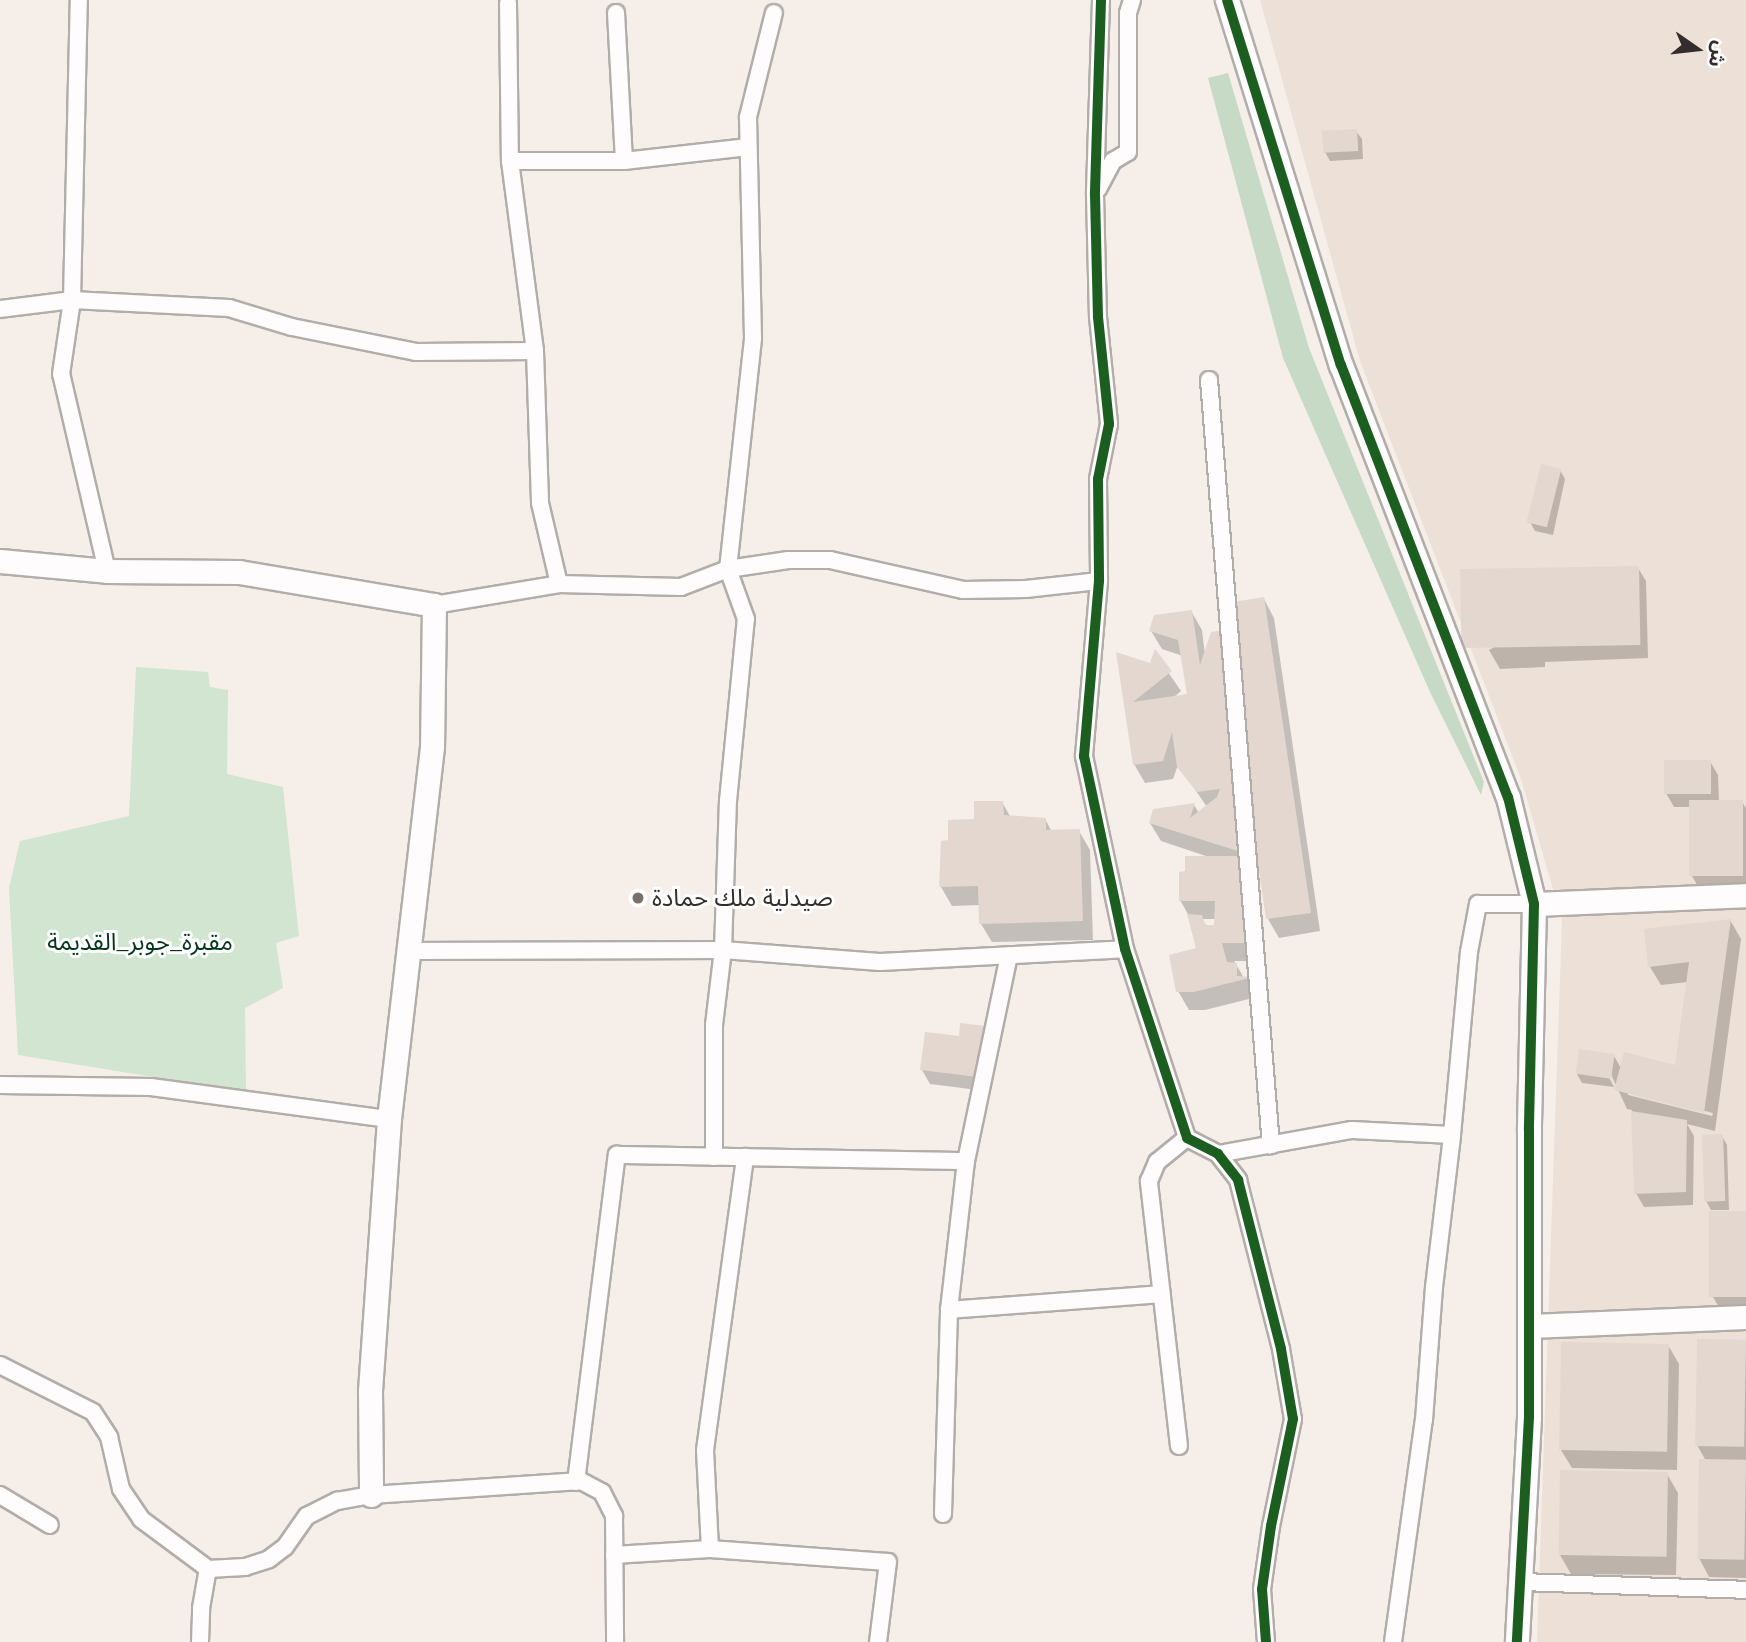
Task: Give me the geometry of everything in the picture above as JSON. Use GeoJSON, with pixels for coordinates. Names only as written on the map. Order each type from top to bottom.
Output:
{"type":"FeatureCollection","features":[{"type":"Feature","properties":{"kind":"street"},"geometry":{"type":"LineString","coordinates":[[79,0],[72,299],[61,374],[107,571]]}},
{"type":"Feature","properties":{"kind":"street"},"geometry":{"type":"LineString","coordinates":[[1101,0],[1096,195],[1098,317],[1109,424],[1098,479],[1099,581],[1084,757],[1125,949],[1186,1138],[1218,1154],[1238,1180],[1280,1349],[1293,1419],[1271,1526],[1262,1589],[1266,1642]]}},
{"type":"Feature","properties":{"kind":"street"},"geometry":{"type":"LineString","coordinates":[[1096,195],[1114,161],[1128,152],[1128,13],[1132,0]]}},
{"type":"Feature","properties":{"kind":"street"},"geometry":{"type":"LineString","coordinates":[[1227,0],[1341,365],[1508,797],[1534,904],[1529,1130],[1530,1418],[1517,1642]]}},
{"type":"Feature","properties":{"kind":"street"},"geometry":{"type":"LineString","coordinates":[[508,3],[510,161],[535,351],[540,503],[559,584]]}},
{"type":"Feature","properties":{"kind":"street"},"geometry":{"type":"LineString","coordinates":[[616,13],[624,161]]}},
{"type":"Feature","properties":{"kind":"street"},"geometry":{"type":"LineString","coordinates":[[715,1157],[714,1025],[723,950],[728,801],[746,620],[728,569],[753,338],[748,117],[774,13]]}},
{"type":"Feature","properties":{"kind":"street"},"geometry":{"type":"LineString","coordinates":[[510,161],[624,161],[748,147]]}},
{"type":"Feature","properties":{"kind":"street"},"geometry":{"type":"LineString","coordinates":[[0,309],[72,299],[229,308],[292,327],[416,352],[535,351]]}},
{"type":"Feature","properties":{"kind":"street"},"geometry":{"type":"LineString","coordinates":[[1209,380],[1271,1145]]}},
{"type":"Feature","properties":{"kind":"street"},"geometry":{"type":"LineString","coordinates":[[0,561],[107,571],[239,572],[435,605],[559,584],[681,587],[728,569],[788,561],[830,560],[963,590],[1026,589],[1099,581]]}},
{"type":"Feature","properties":{"kind":"street"},"geometry":{"type":"LineString","coordinates":[[371,1496],[370,1391],[389,1119],[432,747],[435,605]]}},
{"type":"Feature","properties":{"kind":"street"},"geometry":{"type":"LineString","coordinates":[[1393,1642],[1424,1420],[1434,1287],[1452,1135],[1469,952],[1478,904],[1746,895]]}},
{"type":"Feature","properties":{"kind":"street"},"geometry":{"type":"LineString","coordinates":[[407,951],[723,950],[880,962],[1125,949]]}},
{"type":"Feature","properties":{"kind":"street"},"geometry":{"type":"LineString","coordinates":[[943,1514],[949,1310],[967,1161],[1009,955]]}},
{"type":"Feature","properties":{"kind":"street"},"geometry":{"type":"LineString","coordinates":[[0,1084],[151,1087],[389,1119]]}},
{"type":"Feature","properties":{"kind":"street"},"geometry":{"type":"LineString","coordinates":[[1218,1154],[1352,1130],[1452,1135]]}},
{"type":"Feature","properties":{"kind":"street"},"geometry":{"type":"LineString","coordinates":[[1179,1446],[1149,1181],[1157,1162],[1186,1138]]}},
{"type":"Feature","properties":{"kind":"street"},"geometry":{"type":"LineString","coordinates":[[576,1482],[617,1155],[967,1161]]}},
{"type":"Feature","properties":{"kind":"street"},"geometry":{"type":"LineString","coordinates":[[710,1549],[705,1450],[745,1157]]}},
{"type":"Feature","properties":{"kind":"street"},"geometry":{"type":"LineString","coordinates":[[949,1310],[1161,1294]]}},
{"type":"Feature","properties":{"kind":"street"},"geometry":{"type":"LineString","coordinates":[[1530,1326],[1746,1317]]}},
{"type":"Feature","properties":{"kind":"street"},"geometry":{"type":"LineString","coordinates":[[0,1365],[93,1412],[109,1437],[121,1489],[141,1519],[208,1569],[245,1567],[269,1559],[285,1547],[307,1516],[337,1501],[371,1496],[576,1482],[602,1492],[614,1516],[615,1642]]}},
{"type":"Feature","properties":{"kind":"street"},"geometry":{"type":"LineString","coordinates":[[0,1495],[50,1525]]}},
{"type":"Feature","properties":{"kind":"street"},"geometry":{"type":"LineString","coordinates":[[614,1555],[710,1549],[888,1562],[878,1642]]}},
{"type":"Feature","properties":{"kind":"street"},"geometry":{"type":"LineString","coordinates":[[200,1642],[201,1608],[208,1569]]}},
{"type":"Feature","properties":{"kind":"street"},"geometry":{"type":"LineString","coordinates":[[1521,1582],[1746,1590]]}},
{"type":"Feature","properties":{"kind":"shaded area"},"geometry":{"type":"Polygon","coordinates":[[[1260,0],[1746,0],[1746,1642],[1537,1642],[1562,920],[1521,779],[1360,361],[1260,0]]]}},
{"type":"Feature","properties":{"kind":"green space"},"geometry":{"type":"Polygon","coordinates":[[[1228,73],[1309,348],[1484,782],[1481,795],[1430,692],[1283,358],[1208,78],[1228,73]]]}},
{"type":"Feature","properties":{"kind":"green space","name":"مقبرة_جوبر_القديمة"},"geometry":{"type":"Polygon","coordinates":[[[136,667],[208,672],[210,687],[228,690],[227,774],[283,787],[299,936],[276,943],[283,988],[245,1008],[246,1092],[18,1055],[9,888],[20,841],[129,816],[136,667]]]}},
{"type":"Feature","properties":{"kind":"building"},"geometry":{"type":"Polygon","coordinates":[[[1357,129],[1358,151],[1323,153],[1322,131],[1357,129]]]}},
{"type":"Feature","properties":{"kind":"building"},"geometry":{"type":"Polygon","coordinates":[[[1541,464],[1561,469],[1547,527],[1526,522],[1541,464]]]}},
{"type":"Feature","properties":{"kind":"building"},"geometry":{"type":"Polygon","coordinates":[[[1639,566],[1640,645],[1461,648],[1460,569],[1639,566]]]}},
{"type":"Feature","properties":{"kind":"building"},"geometry":{"type":"Polygon","coordinates":[[[1264,597],[1311,913],[1266,919],[1257,857],[1149,823],[1153,809],[1195,803],[1190,818],[1217,797],[1220,789],[1197,792],[1177,767],[1172,732],[1163,761],[1133,765],[1116,652],[1150,663],[1155,649],[1172,671],[1133,702],[1187,694],[1178,640],[1149,631],[1154,615],[1192,610],[1200,665],[1211,632],[1231,629],[1227,603],[1264,597]]]}},
{"type":"Feature","properties":{"kind":"building"},"geometry":{"type":"Polygon","coordinates":[[[1664,760],[1711,760],[1711,794],[1664,794],[1664,760]]]}},
{"type":"Feature","properties":{"kind":"building"},"geometry":{"type":"Polygon","coordinates":[[[1689,800],[1743,800],[1743,876],[1689,876],[1689,800]]]}},
{"type":"Feature","properties":{"kind":"building"},"geometry":{"type":"Polygon","coordinates":[[[974,801],[1003,801],[1004,815],[1046,818],[1046,830],[1080,829],[1083,921],[979,924],[978,886],[939,887],[941,841],[948,840],[948,820],[974,819],[974,801]]]}},
{"type":"Feature","properties":{"kind":"building"},"geometry":{"type":"Polygon","coordinates":[[[1185,856],[1245,856],[1247,943],[1222,943],[1227,962],[1237,963],[1237,976],[1253,977],[1194,992],[1176,992],[1169,955],[1196,948],[1187,914],[1202,915],[1205,925],[1214,925],[1215,901],[1179,901],[1179,872],[1185,871],[1185,856]]]}},
{"type":"Feature","properties":{"kind":"building"},"geometry":{"type":"Polygon","coordinates":[[[1731,919],[1704,1113],[1614,1090],[1624,1052],[1675,1065],[1689,962],[1648,967],[1644,929],[1731,919]]]}},
{"type":"Feature","properties":{"kind":"building"},"geometry":{"type":"Polygon","coordinates":[[[960,1023],[985,1026],[978,1077],[920,1070],[925,1032],[959,1036],[960,1023]]]}},
{"type":"Feature","properties":{"kind":"building"},"geometry":{"type":"Polygon","coordinates":[[[1579,1049],[1615,1054],[1611,1079],[1576,1074],[1579,1049]]]}},
{"type":"Feature","properties":{"kind":"building"},"geometry":{"type":"Polygon","coordinates":[[[1631,1111],[1687,1120],[1686,1192],[1634,1194],[1631,1111]]]}},
{"type":"Feature","properties":{"kind":"building"},"geometry":{"type":"Polygon","coordinates":[[[1723,1134],[1725,1201],[1704,1202],[1702,1135],[1723,1134]]]}},
{"type":"Feature","properties":{"kind":"building"},"geometry":{"type":"Polygon","coordinates":[[[1709,1211],[1746,1211],[1746,1297],[1709,1297],[1709,1211]]]}},
{"type":"Feature","properties":{"kind":"building"},"geometry":{"type":"Polygon","coordinates":[[[1697,1339],[1746,1340],[1744,1447],[1695,1446],[1697,1339]]]}},
{"type":"Feature","properties":{"kind":"building"},"geometry":{"type":"Polygon","coordinates":[[[1561,1342],[1669,1344],[1667,1452],[1559,1450],[1561,1342]]]}},
{"type":"Feature","properties":{"kind":"building"},"geometry":{"type":"Polygon","coordinates":[[[1699,1459],[1746,1460],[1744,1560],[1697,1559],[1699,1459]]]}},
{"type":"Feature","properties":{"kind":"building"},"geometry":{"type":"Polygon","coordinates":[[[1560,1470],[1668,1472],[1667,1557],[1559,1555],[1560,1470]]]}},
{"type":"Feature","properties":{"kind":"cycle path"},"geometry":{"type":"LineString","coordinates":[[1101,0],[1095,195],[1098,317],[1109,424],[1098,479],[1099,581],[1084,756],[1125,949],[1187,1138],[1218,1154],[1238,1180],[1281,1349],[1293,1419],[1271,1526],[1262,1589],[1266,1642]]}},
{"type":"Feature","properties":{"kind":"cycle path"},"geometry":{"type":"LineString","coordinates":[[1227,0],[1341,365],[1508,797],[1534,904],[1529,1130],[1529,1417],[1517,1642]]}},
{"type":"Feature","properties":{"kind":"place","name":"صيدلية ملك حمادة"},"geometry":{"type":"Point","coordinates":[638,898]}}]}
